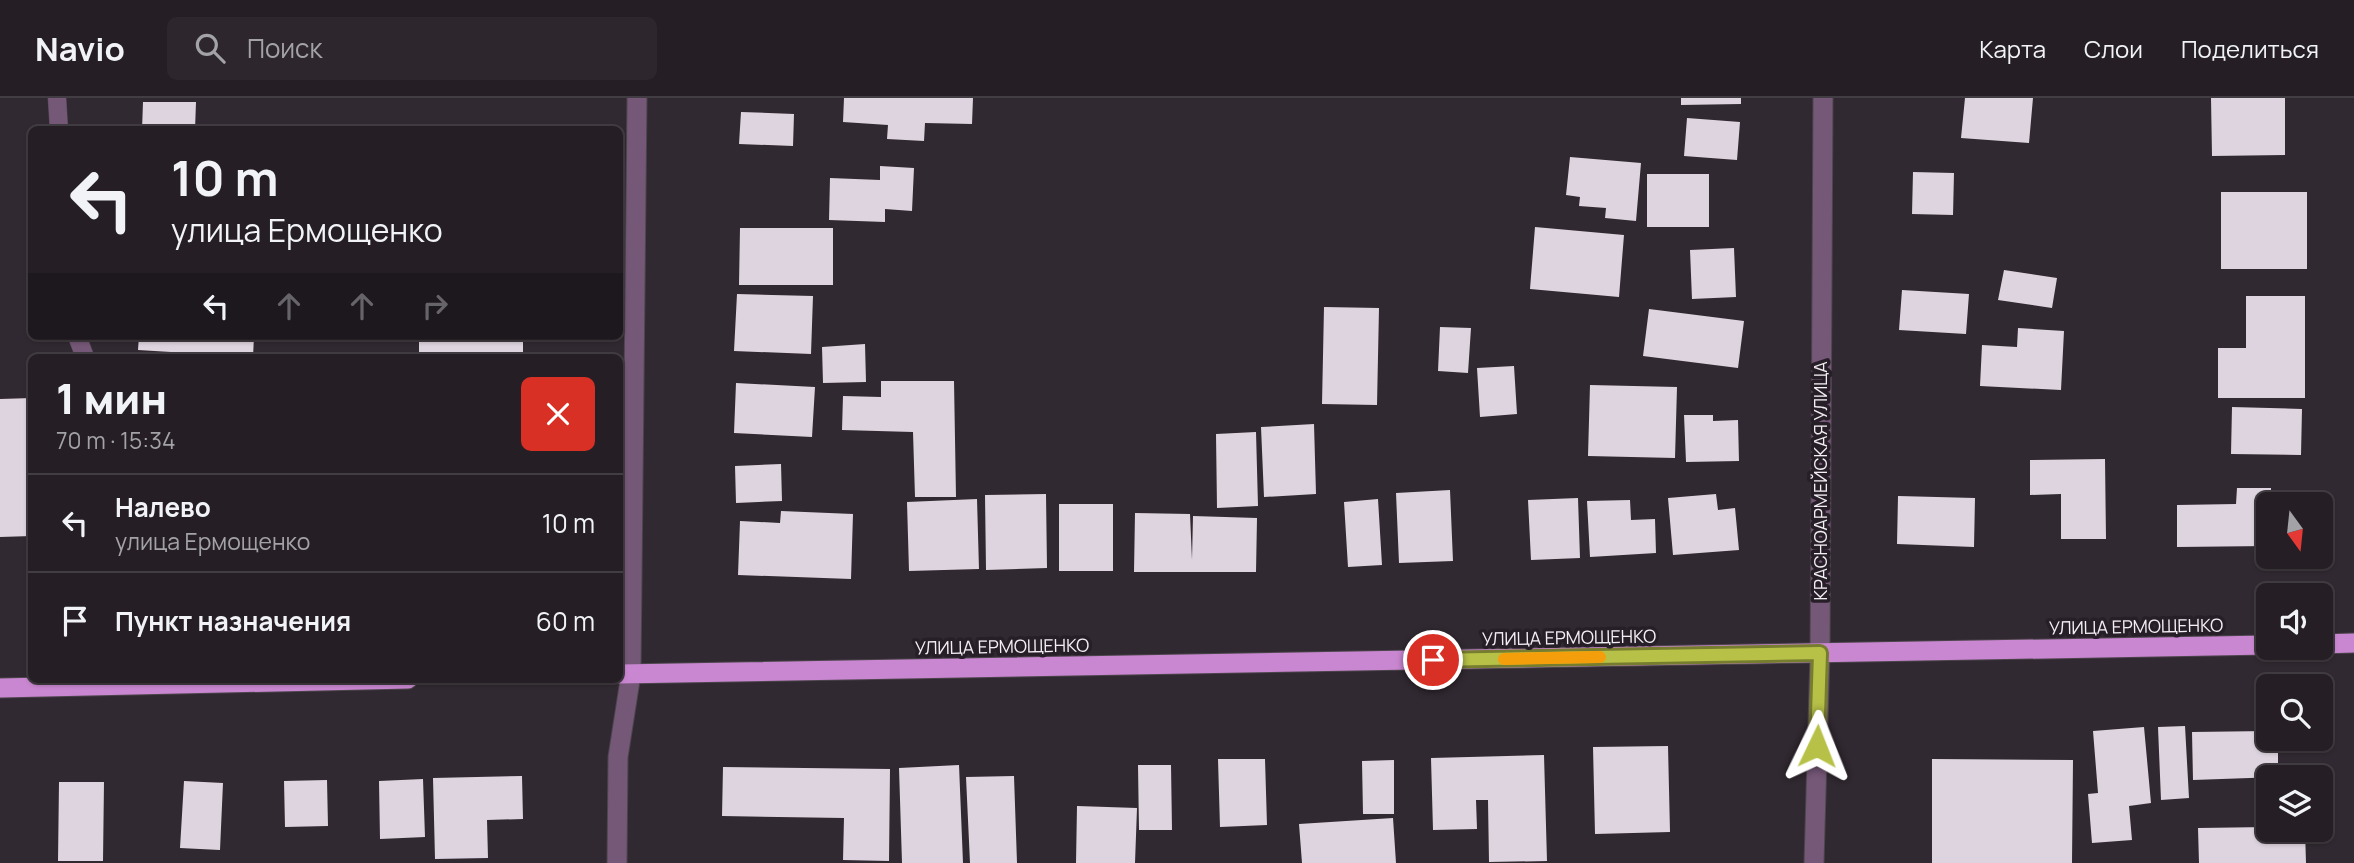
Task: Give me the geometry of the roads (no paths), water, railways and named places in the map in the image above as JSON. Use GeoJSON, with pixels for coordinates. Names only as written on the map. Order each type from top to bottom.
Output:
{"type":"FeatureCollection","features":[{"type":"Feature","properties":{"kind":"highway"},"geometry":{"type":"LineString","coordinates":[[2333,644],[2354,643]]}},
{"type":"Feature","properties":{"kind":"highway","name":"УЛИЦА ЕРМОЩЕНКО"},"geometry":{"type":"LineString","coordinates":[[625,674],[2256,645]]}},
{"type":"Feature","properties":{"kind":"highway"},"geometry":{"type":"LineString","coordinates":[[0,688],[88,683]]}},
{"type":"Feature","properties":{"kind":"street"},"geometry":{"type":"LineString","coordinates":[[617,863],[618,757],[625,674],[637,98]]}},
{"type":"Feature","properties":{"kind":"street","name":"КРАСНОАРМЕЙСКАЯ УЛИЦА"},"geometry":{"type":"LineString","coordinates":[[1814,863],[1820,653],[1823,98]]}},
{"type":"Feature","properties":{"kind":"lane"},"geometry":{"type":"LineString","coordinates":[[57,98],[60,126]]}}]}
